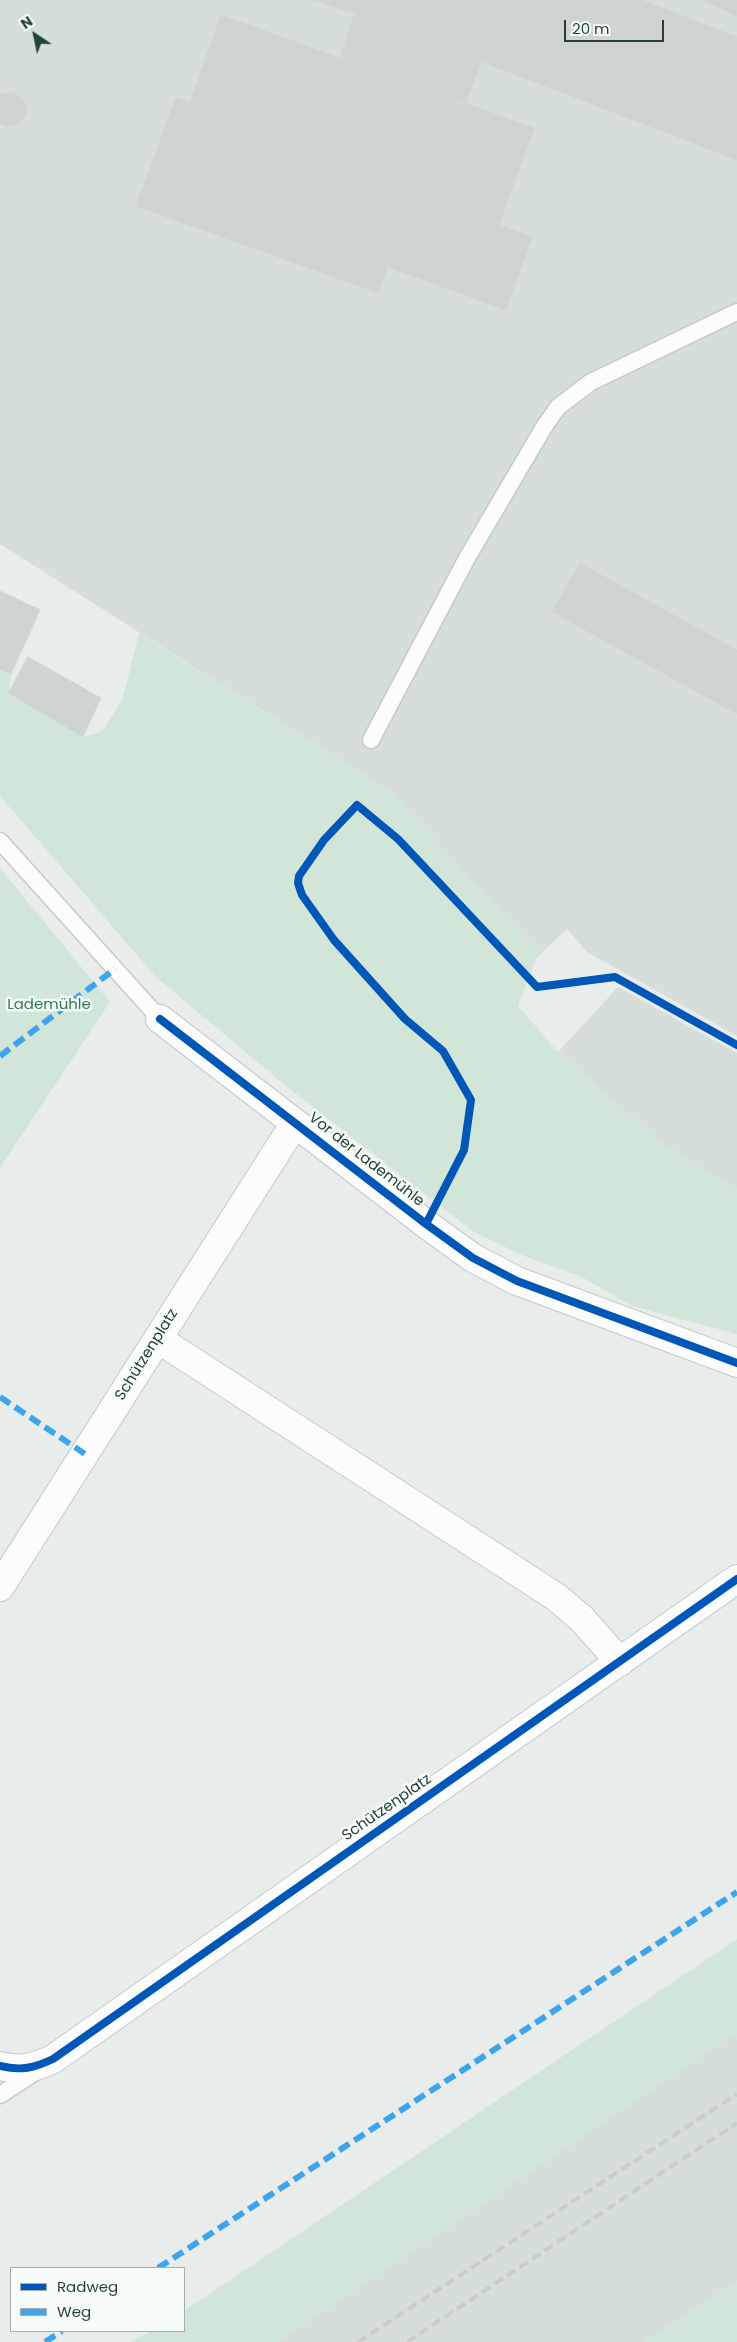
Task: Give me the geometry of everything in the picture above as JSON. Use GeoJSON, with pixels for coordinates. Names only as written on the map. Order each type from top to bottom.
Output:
{"type":"FeatureCollection","features":[{"type":"Feature","properties":{"kind":"street","name":"Vor der Lademühle"},"geometry":{"type":"LineString","coordinates":[[160,1019],[426,1224],[494,1271],[737,1363]]}},
{"type":"Feature","properties":{"kind":"street","name":"Schützenplatz"},"geometry":{"type":"LineString","coordinates":[[0,1587],[295,1123]]}},
{"type":"Feature","properties":{"kind":"street"},"geometry":{"type":"LineString","coordinates":[[158,1338],[556,1597],[582,1619],[620,1662]]}},
{"type":"Feature","properties":{"kind":"street","name":"Schützenplatz"},"geometry":{"type":"LineString","coordinates":[[0,2066],[15,2070],[32,2068],[53,2060],[737,1579]]}},
{"type":"Feature","properties":{"kind":"lane"},"geometry":{"type":"LineString","coordinates":[[371,740],[467,558],[554,412],[576,392],[591,382],[737,312]]}},
{"type":"Feature","properties":{"kind":"lane","name":"Vor der Lademühle"},"geometry":{"type":"LineString","coordinates":[[0,841],[160,1019]]}},
{"type":"Feature","properties":{"kind":"lane"},"geometry":{"type":"LineString","coordinates":[[0,2095],[53,2060]]}},
{"type":"Feature","properties":{"kind":"shaded area"},"geometry":{"type":"Polygon","coordinates":[[[0,0],[737,0],[737,1036],[587,952],[567,929],[540,954],[389,791],[0,544],[0,0]]]}},
{"type":"Feature","properties":{"kind":"shaded area"},"geometry":{"type":"Polygon","coordinates":[[[618,987],[737,1053],[737,1190],[662,1144],[558,1052],[618,987]]]}},
{"type":"Feature","properties":{"kind":"shaded area"},"geometry":{"type":"Polygon","coordinates":[[[737,2032],[737,2281],[645,2342],[277,2342],[737,2032]]]}},
{"type":"Feature","properties":{"kind":"green space"},"geometry":{"type":"Polygon","coordinates":[[[139,633],[389,791],[540,954],[535,961],[518,1006],[558,1052],[662,1144],[737,1190],[737,1334],[632,1306],[582,1277],[524,1256],[474,1232],[286,1086],[156,977],[0,796],[0,669],[11,674],[9,693],[83,737],[102,731],[122,701],[139,633]]]}},
{"type":"Feature","properties":{"kind":"green space","name":"Lademühle"},"geometry":{"type":"Polygon","coordinates":[[[0,868],[110,1002],[0,1168],[0,868]]]}},
{"type":"Feature","properties":{"kind":"green space"},"geometry":{"type":"Polygon","coordinates":[[[737,1939],[737,2032],[277,2342],[130,2342],[150,2332],[185,2332],[185,2310],[737,1939]]]}},
{"type":"Feature","properties":{"kind":"green space"},"geometry":{"type":"Polygon","coordinates":[[[737,2281],[737,2342],[645,2342],[737,2281]]]}},
{"type":"Feature","properties":{"kind":"building"},"geometry":{"type":"Polygon","coordinates":[[[313,0],[360,0],[355,13],[313,0]]]}},
{"type":"Feature","properties":{"kind":"building"},"geometry":{"type":"Polygon","coordinates":[[[360,0],[642,0],[737,37],[737,160],[355,13],[360,0]]]}},
{"type":"Feature","properties":{"kind":"building"},"geometry":{"type":"Polygon","coordinates":[[[703,0],[737,0],[737,16],[703,0]]]}},
{"type":"Feature","properties":{"kind":"building"},"geometry":{"type":"Polygon","coordinates":[[[355,13],[481,62],[465,105],[341,57],[355,13]]]}},
{"type":"Feature","properties":{"kind":"building"},"geometry":{"type":"Polygon","coordinates":[[[221,15],[534,128],[499,225],[532,237],[506,310],[388,267],[378,293],[136,206],[176,97],[190,102],[221,15]]]}},
{"type":"Feature","properties":{"kind":"building"},"geometry":{"type":"Polygon","coordinates":[[[13,92],[24,100],[27,113],[19,124],[6,127],[0,123],[0,95],[13,92]]]}},
{"type":"Feature","properties":{"kind":"building"},"geometry":{"type":"Polygon","coordinates":[[[580,563],[737,650],[737,714],[552,612],[580,563]]]}},
{"type":"Feature","properties":{"kind":"building"},"geometry":{"type":"Polygon","coordinates":[[[0,591],[40,610],[11,674],[0,669],[0,591]]]}},
{"type":"Feature","properties":{"kind":"building"},"geometry":{"type":"Polygon","coordinates":[[[28,657],[101,698],[83,737],[9,693],[28,657]]]}},
{"type":"Feature","properties":{"kind":"railway"},"geometry":{"type":"LineString","coordinates":[[358,2342],[737,2094]]}},
{"type":"Feature","properties":{"kind":"railway"},"geometry":{"type":"LineString","coordinates":[[407,2342],[737,2123]]}},
{"type":"Feature","properties":{"kind":"marked path"},"geometry":{"type":"LineString","coordinates":[[0,1056],[115,969]]}},
{"type":"Feature","properties":{"kind":"marked path"},"geometry":{"type":"LineString","coordinates":[[0,1397],[85,1454]]}},
{"type":"Feature","properties":{"kind":"marked path"},"geometry":{"type":"LineString","coordinates":[[160,2267],[737,1892]]}},
{"type":"Feature","properties":{"kind":"marked path"},"geometry":{"type":"LineString","coordinates":[[45,2342],[60,2332]]}},
{"type":"Feature","properties":{"kind":"cycle path"},"geometry":{"type":"LineString","coordinates":[[426,1224],[464,1150],[471,1100],[443,1051],[405,1019],[334,940],[302,895],[298,883],[299,876],[324,840],[357,805],[398,839],[537,987],[615,977],[737,1045]]}},
{"type":"Feature","properties":{"kind":"cycle path"},"geometry":{"type":"LineString","coordinates":[[160,1019],[426,1224],[473,1258],[517,1281],[737,1363]]}},
{"type":"Feature","properties":{"kind":"cycle path"},"geometry":{"type":"LineString","coordinates":[[0,2066],[27,2068],[53,2059],[737,1579]]}}]}
